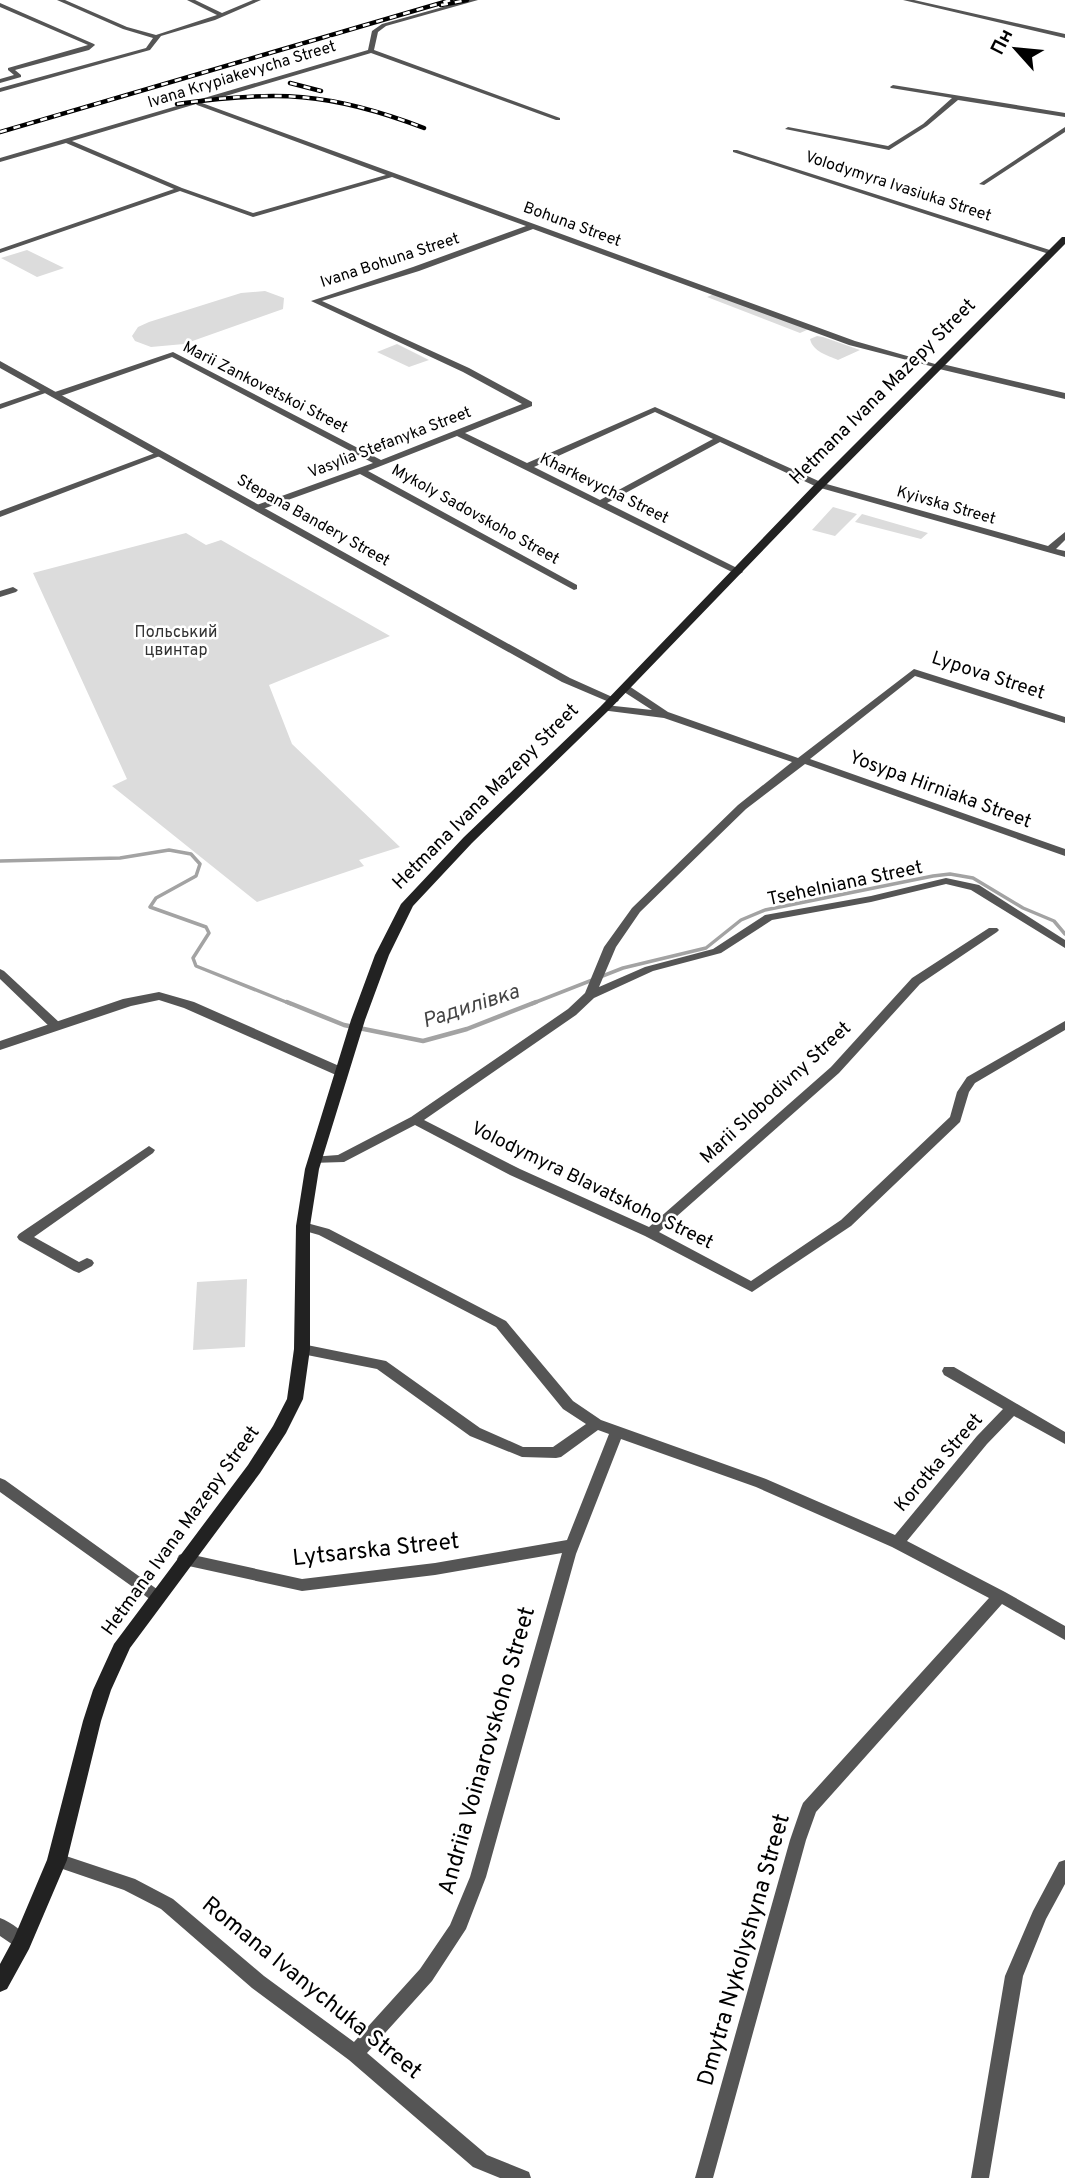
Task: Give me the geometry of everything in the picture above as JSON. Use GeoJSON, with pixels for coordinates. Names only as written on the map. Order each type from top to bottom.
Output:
{"type":"FeatureCollection","features":[{"type":"Feature","properties":{"kind":"main road","name":"Hetmana Ivana Mazepy Street"},"geometry":{"type":"LineString","coordinates":[[0,1983],[22,1943],[57,1860],[102,1690],[123,1644],[156,1596],[254,1469],[280,1429],[297,1392],[302,1349],[303,1226],[314,1160],[358,1020],[382,955],[407,904],[468,840],[625,688],[820,485],[1065,239]]}},
{"type":"Feature","properties":{"kind":"street"},"geometry":{"type":"LineString","coordinates":[[60,0],[125,28],[156,37],[258,0]]}},
{"type":"Feature","properties":{"kind":"street"},"geometry":{"type":"LineString","coordinates":[[190,0],[222,15]]}},
{"type":"Feature","properties":{"kind":"street"},"geometry":{"type":"LineString","coordinates":[[475,0],[384,25],[375,31],[371,51],[558,119]]}},
{"type":"Feature","properties":{"kind":"street"},"geometry":{"type":"LineString","coordinates":[[906,0],[1065,36]]}},
{"type":"Feature","properties":{"kind":"street"},"geometry":{"type":"LineString","coordinates":[[0,5],[92,45],[87,49],[10,69],[19,75],[0,80]]}},
{"type":"Feature","properties":{"kind":"street"},"geometry":{"type":"LineString","coordinates":[[0,90],[148,49],[154,45],[156,37]]}},
{"type":"Feature","properties":{"kind":"street","name":"Ivana Krypiakevycha Street"},"geometry":{"type":"LineString","coordinates":[[0,160],[199,104],[371,51]]}},
{"type":"Feature","properties":{"kind":"street"},"geometry":{"type":"LineString","coordinates":[[893,87],[1065,115]]}},
{"type":"Feature","properties":{"kind":"street"},"geometry":{"type":"LineString","coordinates":[[788,129],[888,148],[925,125],[956,98]]}},
{"type":"Feature","properties":{"kind":"street","name":"Bohuna Street"},"geometry":{"type":"LineString","coordinates":[[199,104],[852,343],[938,366]]}},
{"type":"Feature","properties":{"kind":"street"},"geometry":{"type":"LineString","coordinates":[[982,184],[1065,129]]}},
{"type":"Feature","properties":{"kind":"street"},"geometry":{"type":"LineString","coordinates":[[67,141],[180,189],[253,215],[392,175]]}},
{"type":"Feature","properties":{"kind":"street","name":"Volodymyra Ivasiuka Street"},"geometry":{"type":"LineString","coordinates":[[735,151],[1052,252]]}},
{"type":"Feature","properties":{"kind":"street"},"geometry":{"type":"LineString","coordinates":[[0,251],[180,189]]}},
{"type":"Feature","properties":{"kind":"street","name":"Ivana Bohuna Street"},"geometry":{"type":"LineString","coordinates":[[524,401],[466,370],[315,300],[416,269],[533,226]]}},
{"type":"Feature","properties":{"kind":"street","name":"Marii Zankovetskoi Street"},"geometry":{"type":"LineString","coordinates":[[0,407],[173,354],[380,463]]}},
{"type":"Feature","properties":{"kind":"street","name":"Stepana Bandery Street"},"geometry":{"type":"LineString","coordinates":[[0,364],[609,704]]}},
{"type":"Feature","properties":{"kind":"street"},"geometry":{"type":"LineString","coordinates":[[938,366],[1065,396]]}},
{"type":"Feature","properties":{"kind":"street","name":"Vasylia Stefanyka Street"},"geometry":{"type":"LineString","coordinates":[[257,508],[361,471],[529,404],[524,401]]}},
{"type":"Feature","properties":{"kind":"street","name":"Kyivska Street"},"geometry":{"type":"LineString","coordinates":[[526,467],[655,409],[820,485],[1065,554]]}},
{"type":"Feature","properties":{"kind":"street","name":"Kharkevycha Street"},"geometry":{"type":"LineString","coordinates":[[457,432],[738,572]]}},
{"type":"Feature","properties":{"kind":"street"},"geometry":{"type":"LineString","coordinates":[[600,503],[719,439]]}},
{"type":"Feature","properties":{"kind":"street"},"geometry":{"type":"LineString","coordinates":[[0,514],[161,454]]}},
{"type":"Feature","properties":{"kind":"street","name":"Mykoly Sadovskoho Street"},"geometry":{"type":"LineString","coordinates":[[361,471],[575,587]]}},
{"type":"Feature","properties":{"kind":"street"},"geometry":{"type":"LineString","coordinates":[[1050,550],[1065,535]]}},
{"type":"Feature","properties":{"kind":"street"},"geometry":{"type":"LineString","coordinates":[[0,594],[13,590]]}},
{"type":"Feature","properties":{"kind":"street","name":"Lypova Street"},"geometry":{"type":"LineString","coordinates":[[802,761],[916,672],[1065,720]]}},
{"type":"Feature","properties":{"kind":"street"},"geometry":{"type":"LineString","coordinates":[[625,688],[666,715]]}},
{"type":"Feature","properties":{"kind":"street"},"geometry":{"type":"LineString","coordinates":[[609,704],[666,715]]}},
{"type":"Feature","properties":{"kind":"street","name":"Yosypa Hirniaka Street"},"geometry":{"type":"LineString","coordinates":[[666,715],[1065,853]]}},
{"type":"Feature","properties":{"kind":"street"},"geometry":{"type":"LineString","coordinates":[[314,1160],[340,1160],[415,1120],[561,1020],[594,984],[617,934],[636,910],[742,807],[802,761]]}},
{"type":"Feature","properties":{"kind":"street","name":"Tsehelniana Street"},"geometry":{"type":"LineString","coordinates":[[594,984],[717,951],[769,916],[871,900],[946,881],[975,887],[1065,945]]}},
{"type":"Feature","properties":{"kind":"street","name":"Marii Slobodivny Street"},"geometry":{"type":"LineString","coordinates":[[650,1233],[835,1070],[916,982],[993,930]]}},
{"type":"Feature","properties":{"kind":"street"},"geometry":{"type":"LineString","coordinates":[[0,972],[56,1026]]}},
{"type":"Feature","properties":{"kind":"street"},"geometry":{"type":"LineString","coordinates":[[0,1046],[139,998],[166,997],[341,1072]]}},
{"type":"Feature","properties":{"kind":"street","name":"Volodymyra Blavatskoho Street"},"geometry":{"type":"LineString","coordinates":[[415,1120],[515,1172],[650,1233],[752,1287],[846,1223],[956,1119],[963,1092],[971,1080],[1065,1026]]}},
{"type":"Feature","properties":{"kind":"street"},"geometry":{"type":"LineString","coordinates":[[87,1263],[79,1268],[24,1237],[149,1150]]}},
{"type":"Feature","properties":{"kind":"street"},"geometry":{"type":"LineString","coordinates":[[303,1226],[324,1232],[501,1324],[568,1405],[596,1424],[616,1434],[761,1483],[897,1543],[1000,1596],[1065,1634]]}},
{"type":"Feature","properties":{"kind":"street"},"geometry":{"type":"LineString","coordinates":[[302,1349],[381,1365],[475,1432],[522,1452],[556,1453],[596,1424]]}},
{"type":"Feature","properties":{"kind":"street","name":"Korotka Street"},"geometry":{"type":"LineString","coordinates":[[949,1371],[1065,1438]]}},
{"type":"Feature","properties":{"kind":"street","name":"Korotka Street"},"geometry":{"type":"LineString","coordinates":[[897,1543],[982,1440],[1012,1409]]}},
{"type":"Feature","properties":{"kind":"street","name":"Andriia Voinarovskoho Street"},"geometry":{"type":"LineString","coordinates":[[355,2054],[426,1975],[457,1929],[478,1878],[525,1703],[572,1545],[616,1434]]}},
{"type":"Feature","properties":{"kind":"street"},"geometry":{"type":"LineString","coordinates":[[0,1484],[156,1596]]}},
{"type":"Feature","properties":{"kind":"street","name":"Lytsarska Street"},"geometry":{"type":"LineString","coordinates":[[184,1559],[302,1585],[448,1567],[572,1545]]}},
{"type":"Feature","properties":{"kind":"street","name":"Dmytra Nykolyshyna Street"},"geometry":{"type":"LineString","coordinates":[[704,2178],[797,1840],[809,1808],[1000,1596]]}},
{"type":"Feature","properties":{"kind":"street","name":"Romana Ivanychuka Street"},"geometry":{"type":"LineString","coordinates":[[57,1860],[128,1884],[167,1904],[258,1982],[355,2054],[480,2161],[522,2178]]}},
{"type":"Feature","properties":{"kind":"street"},"geometry":{"type":"LineString","coordinates":[[979,2178],[1014,1976],[1039,1916],[1065,1867]]}},
{"type":"Feature","properties":{"kind":"street"},"geometry":{"type":"LineString","coordinates":[[0,1926],[22,1943]]}},
{"type":"Feature","properties":{"kind":"green space"},"geometry":{"type":"Polygon","coordinates":[[[27,250],[64,268],[37,277],[1,258],[27,250]]]}},
{"type":"Feature","properties":{"kind":"green space"},"geometry":{"type":"Polygon","coordinates":[[[265,291],[284,298],[283,309],[184,344],[151,347],[135,341],[132,336],[138,327],[149,322],[241,293],[265,291]]]}},
{"type":"Feature","properties":{"kind":"green space"},"geometry":{"type":"Polygon","coordinates":[[[714,294],[809,329],[800,333],[707,297],[714,294]]]}},
{"type":"Feature","properties":{"kind":"green space"},"geometry":{"type":"Polygon","coordinates":[[[817,336],[860,350],[838,360],[814,347],[810,339],[817,336]]]}},
{"type":"Feature","properties":{"kind":"green space"},"geometry":{"type":"Polygon","coordinates":[[[397,344],[429,360],[409,367],[377,352],[397,344]]]}},
{"type":"Feature","properties":{"kind":"green space"},"geometry":{"type":"Polygon","coordinates":[[[833,507],[857,514],[835,536],[812,530],[833,507]]]}},
{"type":"Feature","properties":{"kind":"green space"},"geometry":{"type":"Polygon","coordinates":[[[862,514],[928,533],[921,539],[855,522],[862,514]]]}},
{"type":"Feature","properties":{"kind":"green space","name":"Польський цвинтар"},"geometry":{"type":"Polygon","coordinates":[[[186,533],[206,545],[221,540],[390,636],[269,685],[292,744],[400,847],[359,860],[364,866],[257,902],[112,786],[127,779],[33,573],[186,533]]]}},
{"type":"Feature","properties":{"kind":"green space"},"geometry":{"type":"Polygon","coordinates":[[[247,1279],[245,1347],[193,1350],[197,1282],[247,1279]]]}},
{"type":"Feature","properties":{"kind":"waterway","name":"Радилівка"},"geometry":{"type":"LineString","coordinates":[[0,861],[120,858],[169,850],[191,854],[200,864],[196,876],[156,898],[150,907],[206,927],[209,933],[193,958],[196,966],[291,1004]]}},
{"type":"Feature","properties":{"kind":"waterway","name":"Радилівка"},"geometry":{"type":"LineString","coordinates":[[531,1004],[623,968],[706,948],[741,920],[765,910],[933,876],[950,874],[973,878],[1023,908],[1054,921],[1065,934]]}},
{"type":"Feature","properties":{"kind":"waterway","name":"Радилівка"},"geometry":{"type":"LineString","coordinates":[[287,1002],[344,1025],[423,1041],[467,1029],[536,1002]]}},
{"type":"Feature","properties":{"kind":"railway"},"geometry":{"type":"LineString","coordinates":[[0,132],[451,0]]}},
{"type":"Feature","properties":{"kind":"railway"},"geometry":{"type":"LineString","coordinates":[[441,5],[467,0]]}},
{"type":"Feature","properties":{"kind":"railway"},"geometry":{"type":"LineString","coordinates":[[290,83],[321,91]]}},
{"type":"Feature","properties":{"kind":"railway"},"geometry":{"type":"LineString","coordinates":[[177,104],[244,97],[302,97],[360,107],[424,128]]}}]}
